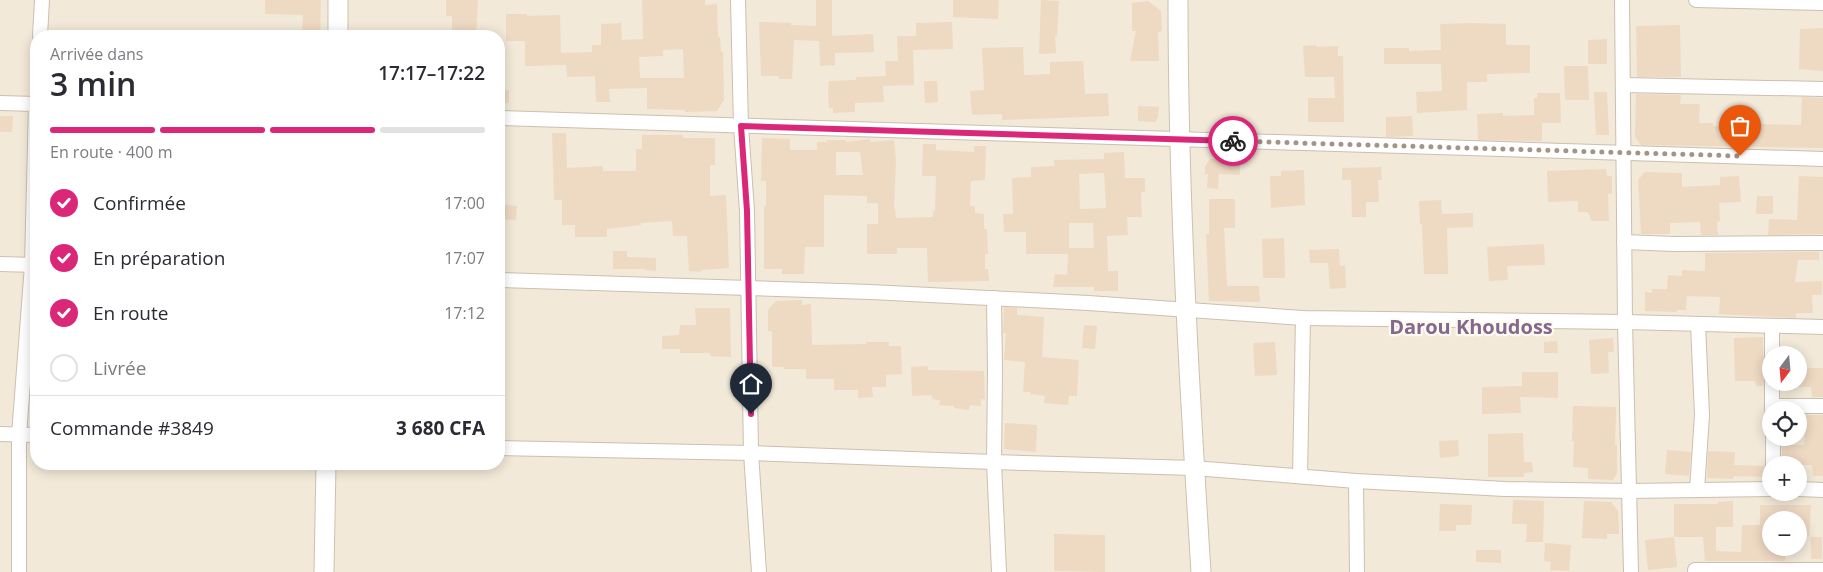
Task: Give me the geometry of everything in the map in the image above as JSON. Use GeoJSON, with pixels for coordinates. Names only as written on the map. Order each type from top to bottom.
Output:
{"type":"FeatureCollection","features":[{"type":"Feature","properties":{"kind":"main road"},"geometry":{"type":"LineString","coordinates":[[338,0],[338,30]]}},
{"type":"Feature","properties":{"kind":"main road"},"geometry":{"type":"LineString","coordinates":[[1178,0],[1180,139],[1194,468],[1201,572]]}},
{"type":"Feature","properties":{"kind":"main road"},"geometry":{"type":"LineString","coordinates":[[324,572],[326,470]]}},
{"type":"Feature","properties":{"kind":"street"},"geometry":{"type":"LineString","coordinates":[[40,30],[42,0]]}},
{"type":"Feature","properties":{"kind":"street"},"geometry":{"type":"LineString","coordinates":[[738,0],[741,126],[747,211],[751,453],[758,572]]}},
{"type":"Feature","properties":{"kind":"street"},"geometry":{"type":"LineString","coordinates":[[1622,0],[1625,322],[1631,572]]}},
{"type":"Feature","properties":{"kind":"street"},"geometry":{"type":"LineString","coordinates":[[1696,0],[1823,3]]}},
{"type":"Feature","properties":{"kind":"street"},"geometry":{"type":"LineString","coordinates":[[1623,85],[1823,89]]}},
{"type":"Feature","properties":{"kind":"street"},"geometry":{"type":"LineString","coordinates":[[0,103],[30,104]]}},
{"type":"Feature","properties":{"kind":"street"},"geometry":{"type":"LineString","coordinates":[[505,118],[1823,159]]}},
{"type":"Feature","properties":{"kind":"street"},"geometry":{"type":"LineString","coordinates":[[1624,242],[1674,244],[1823,243]]}},
{"type":"Feature","properties":{"kind":"street"},"geometry":{"type":"LineString","coordinates":[[0,264],[30,265]]}},
{"type":"Feature","properties":{"kind":"street"},"geometry":{"type":"LineString","coordinates":[[505,280],[748,287],[994,298],[1303,318],[1625,322],[1823,327]]}},
{"type":"Feature","properties":{"kind":"street"},"geometry":{"type":"LineString","coordinates":[[994,298],[994,462],[999,572]]}},
{"type":"Feature","properties":{"kind":"street"},"geometry":{"type":"LineString","coordinates":[[18,572],[19,435],[30,310]]}},
{"type":"Feature","properties":{"kind":"street"},"geometry":{"type":"LineString","coordinates":[[1300,476],[1303,318]]}},
{"type":"Feature","properties":{"kind":"street"},"geometry":{"type":"LineString","coordinates":[[1697,490],[1702,416],[1698,324]]}},
{"type":"Feature","properties":{"kind":"street"},"geometry":{"type":"LineString","coordinates":[[1772,326],[1772,346]]}},
{"type":"Feature","properties":{"kind":"street"},"geometry":{"type":"LineString","coordinates":[[1807,407],[1823,406]]}},
{"type":"Feature","properties":{"kind":"street"},"geometry":{"type":"LineString","coordinates":[[0,434],[30,435]]}},
{"type":"Feature","properties":{"kind":"street"},"geometry":{"type":"LineString","coordinates":[[505,448],[751,453],[1194,468],[1356,482],[1504,489],[1629,492],[1762,489]]}},
{"type":"Feature","properties":{"kind":"street"},"geometry":{"type":"LineString","coordinates":[[1356,482],[1357,572]]}},
{"type":"Feature","properties":{"kind":"street"},"geometry":{"type":"LineString","coordinates":[[1807,489],[1823,490]]}},
{"type":"Feature","properties":{"kind":"street"},"geometry":{"type":"LineString","coordinates":[[1695,570],[1823,570]]}},
{"type":"Feature","properties":{"kind":"shaded area"},"geometry":{"type":"Polygon","coordinates":[[[0,0],[1823,0],[1823,572],[0,572],[0,0]]]}},
{"type":"Feature","properties":{"kind":"building"},"geometry":{"type":"Polygon","coordinates":[[[265,0],[321,0],[320,30],[302,30],[303,15],[265,14],[265,0]]]}},
{"type":"Feature","properties":{"kind":"building"},"geometry":{"type":"Polygon","coordinates":[[[446,0],[478,0],[476,30],[452,30],[452,16],[446,16],[446,0]]]}},
{"type":"Feature","properties":{"kind":"building"},"geometry":{"type":"Polygon","coordinates":[[[642,0],[705,0],[705,5],[717,4],[718,37],[720,37],[721,52],[723,52],[724,100],[717,111],[685,112],[685,110],[647,109],[647,88],[609,89],[610,102],[596,102],[595,76],[567,77],[566,65],[525,66],[525,41],[506,41],[506,14],[527,14],[527,16],[560,15],[561,53],[592,52],[592,45],[601,45],[601,24],[621,23],[622,40],[643,39],[642,0]],[[683,49],[663,50],[663,56],[639,57],[640,78],[684,78],[683,49]]]}},
{"type":"Feature","properties":{"kind":"building"},"geometry":{"type":"Polygon","coordinates":[[[816,0],[832,0],[832,36],[873,34],[874,52],[835,53],[835,65],[820,66],[819,41],[794,40],[792,79],[779,79],[779,76],[761,76],[759,22],[816,26],[816,0]]]}},
{"type":"Feature","properties":{"kind":"building"},"geometry":{"type":"Polygon","coordinates":[[[953,0],[999,0],[998,19],[953,17],[953,0]]]}},
{"type":"Feature","properties":{"kind":"building"},"geometry":{"type":"Polygon","coordinates":[[[1041,0],[1059,1],[1057,36],[1055,36],[1056,53],[1039,54],[1041,0]]]}},
{"type":"Feature","properties":{"kind":"building"},"geometry":{"type":"Polygon","coordinates":[[[1148,1],[1161,11],[1162,31],[1158,32],[1159,61],[1130,61],[1136,31],[1132,31],[1132,3],[1148,1]]]}},
{"type":"Feature","properties":{"kind":"building"},"geometry":{"type":"Polygon","coordinates":[[[952,22],[953,49],[913,50],[914,85],[883,86],[884,102],[855,103],[855,112],[833,113],[833,108],[829,108],[829,81],[856,80],[856,77],[886,76],[885,61],[898,61],[897,36],[916,36],[916,23],[952,22]]]}},
{"type":"Feature","properties":{"kind":"building"},"geometry":{"type":"Polygon","coordinates":[[[1440,24],[1506,24],[1506,45],[1530,45],[1530,73],[1487,74],[1487,82],[1467,82],[1467,110],[1417,113],[1416,92],[1442,91],[1441,64],[1384,64],[1384,48],[1409,48],[1409,51],[1441,50],[1440,24]]]}},
{"type":"Feature","properties":{"kind":"building"},"geometry":{"type":"Polygon","coordinates":[[[1680,25],[1681,77],[1637,77],[1636,26],[1680,25]]]}},
{"type":"Feature","properties":{"kind":"building"},"geometry":{"type":"Polygon","coordinates":[[[1823,28],[1823,71],[1799,69],[1800,29],[1823,28]]]}},
{"type":"Feature","properties":{"kind":"building"},"geometry":{"type":"Polygon","coordinates":[[[1607,39],[1607,64],[1588,64],[1588,40],[1607,39]]]}},
{"type":"Feature","properties":{"kind":"building"},"geometry":{"type":"Polygon","coordinates":[[[1316,45],[1317,47],[1338,46],[1338,56],[1343,56],[1344,122],[1308,122],[1308,98],[1335,98],[1334,77],[1305,77],[1303,46],[1316,45]]]}},
{"type":"Feature","properties":{"kind":"building"},"geometry":{"type":"Polygon","coordinates":[[[1023,47],[1024,75],[1050,74],[1050,62],[1083,61],[1085,94],[1108,93],[1109,116],[1002,120],[1002,114],[972,115],[970,91],[984,90],[982,48],[1023,47]]]}},
{"type":"Feature","properties":{"kind":"building"},"geometry":{"type":"Polygon","coordinates":[[[1564,66],[1588,66],[1589,100],[1565,100],[1564,66]]]}},
{"type":"Feature","properties":{"kind":"building"},"geometry":{"type":"Polygon","coordinates":[[[924,81],[937,81],[938,102],[925,103],[924,81]]]}},
{"type":"Feature","properties":{"kind":"building"},"geometry":{"type":"Polygon","coordinates":[[[505,90],[509,90],[509,103],[505,103],[505,90]]]}},
{"type":"Feature","properties":{"kind":"building"},"geometry":{"type":"Polygon","coordinates":[[[1594,92],[1607,92],[1609,135],[1596,135],[1594,92]]]}},
{"type":"Feature","properties":{"kind":"building"},"geometry":{"type":"Polygon","coordinates":[[[1537,93],[1560,93],[1561,123],[1542,123],[1542,141],[1478,140],[1477,114],[1503,113],[1503,116],[1534,115],[1534,98],[1537,98],[1537,93]]]}},
{"type":"Feature","properties":{"kind":"building"},"geometry":{"type":"Polygon","coordinates":[[[1636,94],[1681,95],[1680,104],[1700,104],[1699,123],[1713,123],[1713,126],[1720,126],[1719,135],[1757,135],[1758,124],[1801,125],[1802,97],[1823,98],[1823,148],[1641,145],[1635,137],[1636,94]]]}},
{"type":"Feature","properties":{"kind":"building"},"geometry":{"type":"Polygon","coordinates":[[[1138,106],[1159,107],[1158,117],[1155,122],[1138,121],[1138,106]]]}},
{"type":"Feature","properties":{"kind":"building"},"geometry":{"type":"Polygon","coordinates":[[[0,116],[13,116],[12,132],[0,132],[0,116]]]}},
{"type":"Feature","properties":{"kind":"building"},"geometry":{"type":"Polygon","coordinates":[[[1412,116],[1413,136],[1386,137],[1386,117],[1412,116]]]}},
{"type":"Feature","properties":{"kind":"building"},"geometry":{"type":"Polygon","coordinates":[[[552,133],[566,133],[567,168],[603,166],[603,171],[636,171],[636,149],[642,149],[642,135],[683,135],[683,138],[715,138],[715,165],[710,165],[710,196],[726,195],[729,268],[701,270],[701,272],[689,271],[687,236],[673,236],[672,221],[641,223],[641,225],[607,229],[607,237],[575,237],[575,225],[562,225],[562,200],[554,200],[552,133]]]}},
{"type":"Feature","properties":{"kind":"building"},"geometry":{"type":"Polygon","coordinates":[[[762,138],[790,139],[790,150],[817,150],[817,142],[827,142],[827,140],[846,140],[846,142],[870,139],[870,142],[894,140],[896,160],[894,209],[896,218],[933,217],[933,211],[935,211],[936,176],[922,176],[923,144],[936,144],[936,150],[974,152],[974,146],[986,146],[985,180],[971,181],[970,206],[975,206],[975,213],[984,214],[988,254],[985,254],[985,269],[988,269],[989,281],[928,282],[927,248],[897,248],[897,254],[867,254],[867,224],[878,224],[878,203],[867,203],[867,196],[824,195],[824,247],[805,247],[804,274],[782,274],[782,269],[764,269],[766,181],[761,181],[762,138]],[[836,152],[836,175],[863,175],[860,152],[836,152]]]}},
{"type":"Feature","properties":{"kind":"building"},"geometry":{"type":"Polygon","coordinates":[[[1124,152],[1125,178],[1145,178],[1145,192],[1141,192],[1142,217],[1127,217],[1128,235],[1107,236],[1108,271],[1118,271],[1118,291],[1094,291],[1094,287],[1053,287],[1055,274],[1067,275],[1068,254],[1026,254],[1026,232],[1004,232],[1003,214],[1013,214],[1012,178],[1031,177],[1031,167],[1054,166],[1054,160],[1104,159],[1104,153],[1124,152]],[[1104,173],[1079,174],[1080,209],[1106,208],[1104,173]],[[1069,223],[1069,248],[1094,248],[1093,223],[1069,223]]]}},
{"type":"Feature","properties":{"kind":"building"},"geometry":{"type":"Polygon","coordinates":[[[1210,159],[1240,161],[1240,175],[1219,174],[1218,189],[1207,188],[1208,174],[1205,174],[1205,166],[1210,159]]]}},
{"type":"Feature","properties":{"kind":"building"},"geometry":{"type":"Polygon","coordinates":[[[1381,167],[1382,180],[1378,180],[1379,202],[1366,202],[1366,217],[1352,217],[1351,180],[1342,180],[1342,168],[1381,167]]]}},
{"type":"Feature","properties":{"kind":"building"},"geometry":{"type":"Polygon","coordinates":[[[1606,169],[1607,176],[1612,176],[1612,194],[1608,194],[1609,221],[1591,221],[1588,212],[1578,212],[1578,201],[1548,202],[1547,171],[1606,169]]]}},
{"type":"Feature","properties":{"kind":"building"},"geometry":{"type":"Polygon","coordinates":[[[1304,170],[1305,205],[1271,208],[1270,176],[1281,176],[1281,171],[1304,170]]]}},
{"type":"Feature","properties":{"kind":"building"},"geometry":{"type":"Polygon","coordinates":[[[1645,172],[1682,173],[1682,187],[1720,185],[1720,177],[1739,176],[1741,202],[1719,203],[1720,221],[1717,222],[1718,235],[1701,235],[1700,222],[1670,223],[1670,234],[1641,234],[1638,180],[1645,172]]]}},
{"type":"Feature","properties":{"kind":"building"},"geometry":{"type":"Polygon","coordinates":[[[1799,176],[1823,177],[1823,234],[1768,235],[1769,219],[1797,220],[1799,176]]]}},
{"type":"Feature","properties":{"kind":"building"},"geometry":{"type":"Polygon","coordinates":[[[1757,196],[1773,196],[1773,214],[1756,214],[1757,196]]]}},
{"type":"Feature","properties":{"kind":"building"},"geometry":{"type":"Polygon","coordinates":[[[1209,199],[1235,199],[1235,228],[1224,228],[1227,286],[1259,286],[1260,302],[1209,301],[1206,234],[1209,234],[1209,199]]]}},
{"type":"Feature","properties":{"kind":"building"},"geometry":{"type":"Polygon","coordinates":[[[1441,200],[1442,214],[1473,213],[1473,227],[1447,228],[1448,274],[1424,274],[1419,201],[1441,200]]]}},
{"type":"Feature","properties":{"kind":"building"},"geometry":{"type":"Polygon","coordinates":[[[505,205],[517,206],[516,220],[505,219],[505,205]]]}},
{"type":"Feature","properties":{"kind":"building"},"geometry":{"type":"Polygon","coordinates":[[[1284,238],[1285,278],[1263,278],[1262,239],[1284,238]]]}},
{"type":"Feature","properties":{"kind":"building"},"geometry":{"type":"Polygon","coordinates":[[[1544,244],[1545,265],[1507,266],[1508,280],[1489,281],[1487,247],[1544,244]]]}},
{"type":"Feature","properties":{"kind":"building"},"geometry":{"type":"Polygon","coordinates":[[[1339,249],[1340,266],[1345,265],[1346,288],[1330,289],[1328,263],[1310,263],[1309,250],[1339,249]]]}},
{"type":"Feature","properties":{"kind":"building"},"geometry":{"type":"Polygon","coordinates":[[[613,251],[627,251],[627,257],[656,258],[656,271],[613,269],[613,251]]]}},
{"type":"Feature","properties":{"kind":"building"},"geometry":{"type":"Polygon","coordinates":[[[1819,252],[1819,260],[1798,260],[1795,282],[1822,281],[1822,295],[1812,295],[1813,313],[1796,313],[1796,318],[1719,314],[1720,297],[1687,296],[1686,310],[1677,310],[1677,312],[1645,311],[1645,292],[1652,293],[1652,289],[1667,289],[1668,275],[1682,276],[1682,270],[1705,271],[1705,253],[1819,252]]]}},
{"type":"Feature","properties":{"kind":"building"},"geometry":{"type":"Polygon","coordinates":[[[802,300],[802,305],[811,304],[812,345],[889,342],[889,346],[901,346],[902,374],[886,375],[886,387],[872,387],[873,397],[858,398],[858,390],[834,390],[834,379],[806,379],[806,369],[772,367],[772,331],[768,331],[768,310],[776,301],[802,300]]]}},
{"type":"Feature","properties":{"kind":"building"},"geometry":{"type":"Polygon","coordinates":[[[1004,307],[1017,308],[1017,315],[1044,317],[1042,357],[1079,360],[1077,396],[1069,396],[1068,405],[1044,403],[1045,396],[1023,392],[1025,362],[1004,360],[1006,333],[1003,333],[1004,307]]]}},
{"type":"Feature","properties":{"kind":"building"},"geometry":{"type":"Polygon","coordinates":[[[695,308],[730,308],[731,357],[710,356],[710,353],[680,353],[680,349],[662,349],[662,336],[679,335],[680,325],[696,325],[695,308]]]}},
{"type":"Feature","properties":{"kind":"building"},"geometry":{"type":"Polygon","coordinates":[[[1084,325],[1097,326],[1095,349],[1082,348],[1084,325]]]}},
{"type":"Feature","properties":{"kind":"building"},"geometry":{"type":"Polygon","coordinates":[[[1763,337],[1762,386],[1756,386],[1755,381],[1735,381],[1734,338],[1763,337]]]}},
{"type":"Feature","properties":{"kind":"building"},"geometry":{"type":"Polygon","coordinates":[[[1613,338],[1614,352],[1608,352],[1609,373],[1591,374],[1589,340],[1613,338]]]}},
{"type":"Feature","properties":{"kind":"building"},"geometry":{"type":"Polygon","coordinates":[[[1557,341],[1558,353],[1544,353],[1544,342],[1557,341]]]}},
{"type":"Feature","properties":{"kind":"building"},"geometry":{"type":"Polygon","coordinates":[[[1275,342],[1277,375],[1255,376],[1253,343],[1275,342]]]}},
{"type":"Feature","properties":{"kind":"building"},"geometry":{"type":"Polygon","coordinates":[[[928,366],[928,370],[984,371],[985,400],[981,399],[981,406],[970,405],[969,410],[954,408],[954,406],[939,405],[940,400],[932,399],[932,395],[912,396],[911,367],[928,366]]]}},
{"type":"Feature","properties":{"kind":"building"},"geometry":{"type":"Polygon","coordinates":[[[1808,368],[1823,368],[1823,397],[1812,397],[1811,387],[1808,387],[1808,368]]]}},
{"type":"Feature","properties":{"kind":"building"},"geometry":{"type":"Polygon","coordinates":[[[1522,372],[1558,372],[1558,398],[1520,397],[1521,413],[1482,414],[1482,387],[1522,386],[1522,372]]]}},
{"type":"Feature","properties":{"kind":"building"},"geometry":{"type":"Polygon","coordinates":[[[1573,406],[1616,407],[1615,445],[1617,445],[1617,473],[1613,480],[1588,479],[1588,468],[1573,467],[1573,406]]]}},
{"type":"Feature","properties":{"kind":"building"},"geometry":{"type":"Polygon","coordinates":[[[1807,415],[1823,415],[1823,476],[1813,476],[1812,465],[1807,465],[1807,456],[1782,456],[1782,446],[1807,446],[1807,415]]]}},
{"type":"Feature","properties":{"kind":"building"},"geometry":{"type":"Polygon","coordinates":[[[1005,423],[1037,425],[1036,452],[1004,449],[1005,423]]]}},
{"type":"Feature","properties":{"kind":"building"},"geometry":{"type":"Polygon","coordinates":[[[1523,433],[1524,462],[1532,462],[1533,472],[1524,473],[1524,477],[1488,477],[1488,434],[1523,433]]]}},
{"type":"Feature","properties":{"kind":"building"},"geometry":{"type":"Polygon","coordinates":[[[1458,440],[1459,456],[1440,458],[1439,441],[1458,440]]]}},
{"type":"Feature","properties":{"kind":"building"},"geometry":{"type":"Polygon","coordinates":[[[1667,450],[1691,452],[1689,476],[1665,474],[1667,450]]]}},
{"type":"Feature","properties":{"kind":"building"},"geometry":{"type":"Polygon","coordinates":[[[1708,451],[1735,452],[1734,465],[1762,466],[1762,477],[1734,476],[1733,479],[1707,478],[1708,451]]]}},
{"type":"Feature","properties":{"kind":"building"},"geometry":{"type":"Polygon","coordinates":[[[1513,500],[1544,501],[1543,542],[1526,542],[1527,524],[1512,524],[1513,500]]]}},
{"type":"Feature","properties":{"kind":"building"},"geometry":{"type":"Polygon","coordinates":[[[1584,501],[1611,502],[1618,511],[1619,534],[1607,534],[1607,539],[1582,538],[1584,501]]]}},
{"type":"Feature","properties":{"kind":"building"},"geometry":{"type":"Polygon","coordinates":[[[1733,501],[1733,527],[1716,527],[1716,551],[1741,552],[1742,525],[1760,525],[1760,505],[1811,505],[1809,536],[1807,536],[1807,511],[1762,511],[1762,556],[1785,556],[1785,561],[1705,561],[1703,537],[1674,537],[1674,504],[1718,504],[1718,502],[1733,501]]]}},
{"type":"Feature","properties":{"kind":"building"},"geometry":{"type":"Polygon","coordinates":[[[1440,504],[1472,505],[1471,525],[1456,525],[1456,531],[1439,531],[1440,504]]]}},
{"type":"Feature","properties":{"kind":"building"},"geometry":{"type":"Polygon","coordinates":[[[1054,534],[1105,535],[1105,572],[1054,571],[1054,534]]]}},
{"type":"Feature","properties":{"kind":"building"},"geometry":{"type":"Polygon","coordinates":[[[1674,537],[1677,567],[1648,570],[1645,540],[1674,537]]]}},
{"type":"Feature","properties":{"kind":"building"},"geometry":{"type":"Polygon","coordinates":[[[1811,537],[1822,537],[1822,559],[1811,559],[1811,537]]]}},
{"type":"Feature","properties":{"kind":"building"},"geometry":{"type":"Polygon","coordinates":[[[1545,543],[1571,545],[1569,571],[1550,570],[1551,562],[1544,561],[1545,543]]]}},
{"type":"Feature","properties":{"kind":"building"},"geometry":{"type":"Polygon","coordinates":[[[1476,550],[1501,550],[1501,563],[1476,562],[1476,550]]]}},
{"type":"Feature","properties":{"kind":"way so far"},"geometry":{"type":"LineString","coordinates":[[1233,141],[1740,156]]}},
{"type":"Feature","properties":{"kind":"district","name":"Darou Khoudoss"},"geometry":{"type":"Point","coordinates":[1471,327]}},
{"type":"Feature","properties":{"kind":"route"},"geometry":{"type":"LineString","coordinates":[[751,414],[747,211],[741,126],[1233,141]]}}]}
